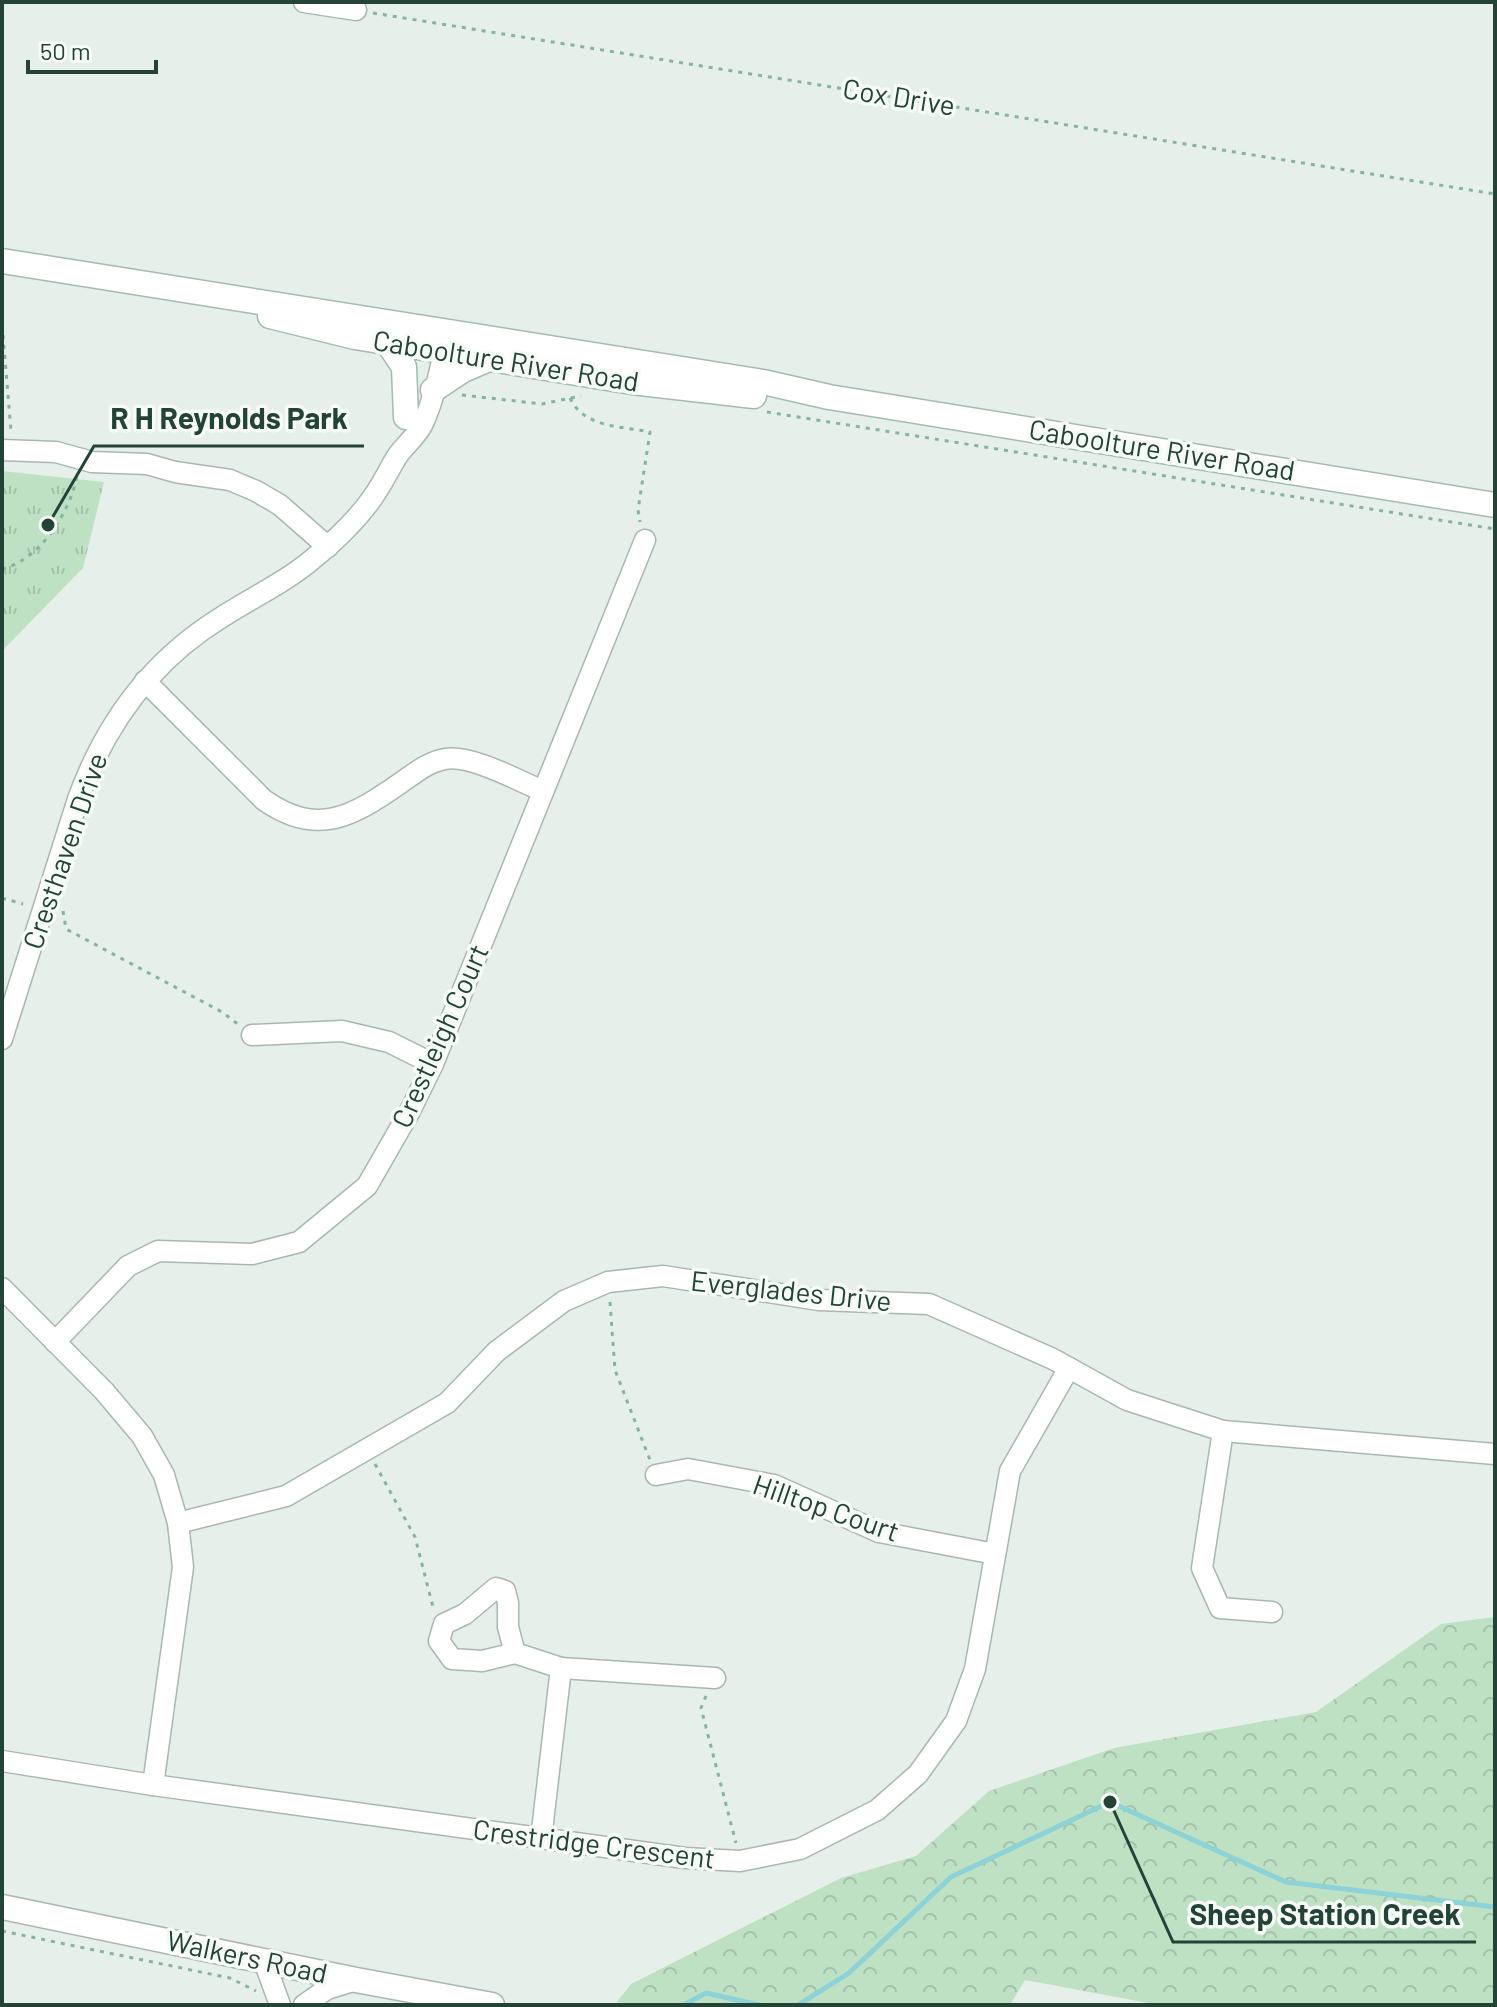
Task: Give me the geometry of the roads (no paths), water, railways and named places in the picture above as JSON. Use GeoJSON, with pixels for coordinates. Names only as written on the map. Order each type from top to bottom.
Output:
{"type":"FeatureCollection","features":[{"type":"Feature","properties":{"kind":"main road","name":"Caboolture River Road"},"geometry":{"type":"LineString","coordinates":[[2,261],[189,292],[440,340],[763,382],[829,397],[1495,505]]}},
{"type":"Feature","properties":{"kind":"main road","name":"Caboolture River Road"},"geometry":{"type":"LineString","coordinates":[[189,292],[295,323],[388,343],[440,340],[489,359],[675,387],[760,396],[829,397]]}},
{"type":"Feature","properties":{"kind":"main road"},"geometry":{"type":"LineString","coordinates":[[388,343],[404,367],[406,417]]}},
{"type":"Feature","properties":{"kind":"main road"},"geometry":{"type":"LineString","coordinates":[[433,390],[463,370],[489,359]]}},
{"type":"Feature","properties":{"kind":"main road","name":"Walkers Road"},"geometry":{"type":"LineString","coordinates":[[2,1907],[492,2005]]}},
{"type":"Feature","properties":{"kind":"street"},"geometry":{"type":"LineString","coordinates":[[304,2],[356,10]]}},
{"type":"Feature","properties":{"kind":"street","name":"Cresthaven Drive"},"geometry":{"type":"LineString","coordinates":[[2,1039],[87,773],[112,724],[163,662],[202,630],[295,573],[328,547],[372,498],[398,455],[423,424],[433,390],[440,340]]}},
{"type":"Feature","properties":{"kind":"street","name":"Cresthaven Drive"},"geometry":{"type":"LineString","coordinates":[[398,455],[406,417],[440,340]]}},
{"type":"Feature","properties":{"kind":"street"},"geometry":{"type":"LineString","coordinates":[[2,450],[56,452],[92,462],[147,464],[175,472],[230,480],[280,505],[328,547]]}},
{"type":"Feature","properties":{"kind":"street","name":"Crestleigh Court"},"geometry":{"type":"LineString","coordinates":[[55,1342],[128,1266],[158,1251],[252,1254],[299,1242],[367,1186],[433,1064],[645,540]]}},
{"type":"Feature","properties":{"kind":"street"},"geometry":{"type":"LineString","coordinates":[[145,681],[264,800],[282,812],[303,820],[327,821],[350,815],[428,764],[446,758],[483,766],[543,791]]}},
{"type":"Feature","properties":{"kind":"street"},"geometry":{"type":"LineString","coordinates":[[252,1035],[342,1031],[389,1042],[433,1064]]}},
{"type":"Feature","properties":{"kind":"street","name":"Everglades Drive"},"geometry":{"type":"LineString","coordinates":[[178,1523],[286,1496],[447,1403],[497,1351],[564,1301],[608,1282],[663,1276],[819,1300],[929,1304],[1069,1368],[1127,1400],[1223,1431],[1495,1454]]}},
{"type":"Feature","properties":{"kind":"street"},"geometry":{"type":"LineString","coordinates":[[2,1288],[104,1391],[142,1436],[164,1475],[178,1523],[183,1567],[153,1785]]}},
{"type":"Feature","properties":{"kind":"street","name":"Crestridge Crescent"},"geometry":{"type":"LineString","coordinates":[[2,1761],[153,1785],[685,1858],[740,1861],[800,1849],[877,1810],[918,1774],[956,1721],[975,1669],[1010,1471],[1069,1368]]}},
{"type":"Feature","properties":{"kind":"street"},"geometry":{"type":"LineString","coordinates":[[1223,1431],[1202,1568],[1220,1608],[1272,1612]]}},
{"type":"Feature","properties":{"kind":"street","name":"Hilltop Court"},"geometry":{"type":"LineString","coordinates":[[656,1475],[688,1469],[774,1485],[879,1532],[995,1554]]}},
{"type":"Feature","properties":{"kind":"street"},"geometry":{"type":"LineString","coordinates":[[515,1653],[508,1627],[505,1591],[496,1588],[465,1614],[444,1624],[439,1641],[452,1659],[482,1661],[515,1653],[561,1668],[715,1678]]}},
{"type":"Feature","properties":{"kind":"street"},"geometry":{"type":"LineString","coordinates":[[541,1839],[561,1668]]}},
{"type":"Feature","properties":{"kind":"street"},"geometry":{"type":"LineString","coordinates":[[264,1961],[279,2000]]}},
{"type":"Feature","properties":{"kind":"street"},"geometry":{"type":"LineString","coordinates":[[304,2005],[327,1989],[356,1980]]}},
{"type":"Feature","properties":{"kind":"waterway"},"geometry":{"type":"LineString","coordinates":[[798,2005],[849,1973],[951,1877],[1110,1802],[1286,1882],[1495,1907]]}},
{"type":"Feature","properties":{"kind":"waterway"},"geometry":{"type":"LineString","coordinates":[[684,2005],[706,1993],[759,2005]]}},
{"type":"Feature","properties":{"kind":"place","name":"R H Reynolds Park"},"geometry":{"type":"Point","coordinates":[48,525]}},
{"type":"Feature","properties":{"kind":"place","name":"Sheep Station Creek"},"geometry":{"type":"Point","coordinates":[1110,1802]}}]}
